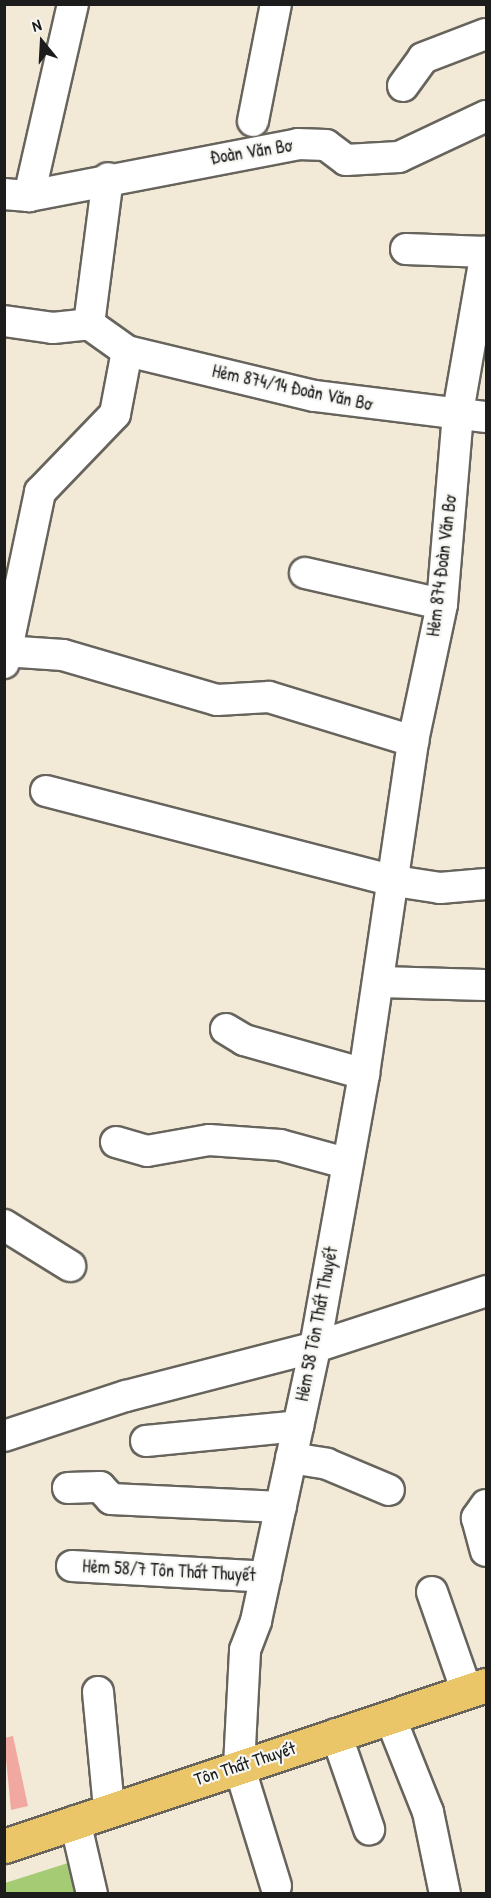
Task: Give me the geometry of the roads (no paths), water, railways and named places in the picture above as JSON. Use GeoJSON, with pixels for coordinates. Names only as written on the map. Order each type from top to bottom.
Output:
{"type":"FeatureCollection","features":[{"type":"Feature","properties":{"kind":"main road","name":"Tôn Thất Thuyết"},"geometry":{"type":"LineString","coordinates":[[4,1846],[109,1809],[477,1689]]}},
{"type":"Feature","properties":{"kind":"street"},"geometry":{"type":"LineString","coordinates":[[17,195],[73,4]]}},
{"type":"Feature","properties":{"kind":"street"},"geometry":{"type":"LineString","coordinates":[[253,121],[276,4]]}},
{"type":"Feature","properties":{"kind":"street"},"geometry":{"type":"LineString","coordinates":[[403,86],[423,58],[486,34]]}},
{"type":"Feature","properties":{"kind":"street","name":"Đoàn Văn Bơ"},"geometry":{"type":"LineString","coordinates":[[17,195],[298,144],[326,145],[346,160],[399,156],[484,125]]}},
{"type":"Feature","properties":{"kind":"street"},"geometry":{"type":"LineString","coordinates":[[89,324],[108,178]]}},
{"type":"Feature","properties":{"kind":"street"},"geometry":{"type":"LineString","coordinates":[[406,249],[486,252]]}},
{"type":"Feature","properties":{"kind":"street","name":"Hẻm 874 Đoàn Văn Bơ"},"geometry":{"type":"LineString","coordinates":[[395,881],[413,741],[442,604],[472,415],[486,252]]}},
{"type":"Feature","properties":{"kind":"street"},"geometry":{"type":"LineString","coordinates":[[4,321],[53,328],[89,324],[127,351],[115,414],[40,492],[6,655],[63,655],[217,700],[269,696],[413,741]]}},
{"type":"Feature","properties":{"kind":"street","name":"Hẻm 874/14 Đoàn Văn Bơ"},"geometry":{"type":"LineString","coordinates":[[127,351],[315,396],[404,411],[472,415]]}},
{"type":"Feature","properties":{"kind":"street"},"geometry":{"type":"LineString","coordinates":[[305,573],[442,604]]}},
{"type":"Feature","properties":{"kind":"street"},"geometry":{"type":"LineString","coordinates":[[46,791],[395,881],[440,888],[486,884]]}},
{"type":"Feature","properties":{"kind":"street","name":"Hẻm 58 Tôn Thất Thuyết"},"geometry":{"type":"LineString","coordinates":[[239,1766],[245,1650],[266,1577],[315,1347],[346,1163],[364,1074],[395,881]]}},
{"type":"Feature","properties":{"kind":"street"},"geometry":{"type":"LineString","coordinates":[[378,982],[486,985]]}},
{"type":"Feature","properties":{"kind":"street"},"geometry":{"type":"LineString","coordinates":[[226,1029],[244,1040],[364,1074]]}},
{"type":"Feature","properties":{"kind":"street"},"geometry":{"type":"LineString","coordinates":[[116,1142],[147,1151],[209,1140],[280,1145],[346,1163]]}},
{"type":"Feature","properties":{"kind":"street"},"geometry":{"type":"LineString","coordinates":[[4,1225],[70,1266]]}},
{"type":"Feature","properties":{"kind":"street"},"geometry":{"type":"LineString","coordinates":[[4,1436],[126,1396],[315,1347],[486,1291]]}},
{"type":"Feature","properties":{"kind":"street"},"geometry":{"type":"LineString","coordinates":[[146,1441],[298,1426]]}},
{"type":"Feature","properties":{"kind":"street"},"geometry":{"type":"LineString","coordinates":[[291,1458],[327,1464],[388,1490]]}},
{"type":"Feature","properties":{"kind":"street"},"geometry":{"type":"LineString","coordinates":[[68,1488],[100,1487],[111,1499],[281,1507]]}},
{"type":"Feature","properties":{"kind":"street"},"geometry":{"type":"LineString","coordinates":[[486,1505],[477,1518],[486,1551]]}},
{"type":"Feature","properties":{"kind":"street","name":"Hẻm 58/7 Tôn Thất Thuyết"},"geometry":{"type":"LineString","coordinates":[[72,1566],[266,1577]]}},
{"type":"Feature","properties":{"kind":"street"},"geometry":{"type":"LineString","coordinates":[[432,1592],[477,1689]]}},
{"type":"Feature","properties":{"kind":"street"},"geometry":{"type":"LineString","coordinates":[[98,1692],[109,1809]]}},
{"type":"Feature","properties":{"kind":"street"},"geometry":{"type":"LineString","coordinates":[[390,1717],[428,1812],[445,1893]]}},
{"type":"Feature","properties":{"kind":"street"},"geometry":{"type":"LineString","coordinates":[[336,1734],[369,1829]]}},
{"type":"Feature","properties":{"kind":"street"},"geometry":{"type":"LineString","coordinates":[[239,1766],[276,1886]]}},
{"type":"Feature","properties":{"kind":"street"},"geometry":{"type":"LineString","coordinates":[[75,1821],[92,1893]]}}]}
